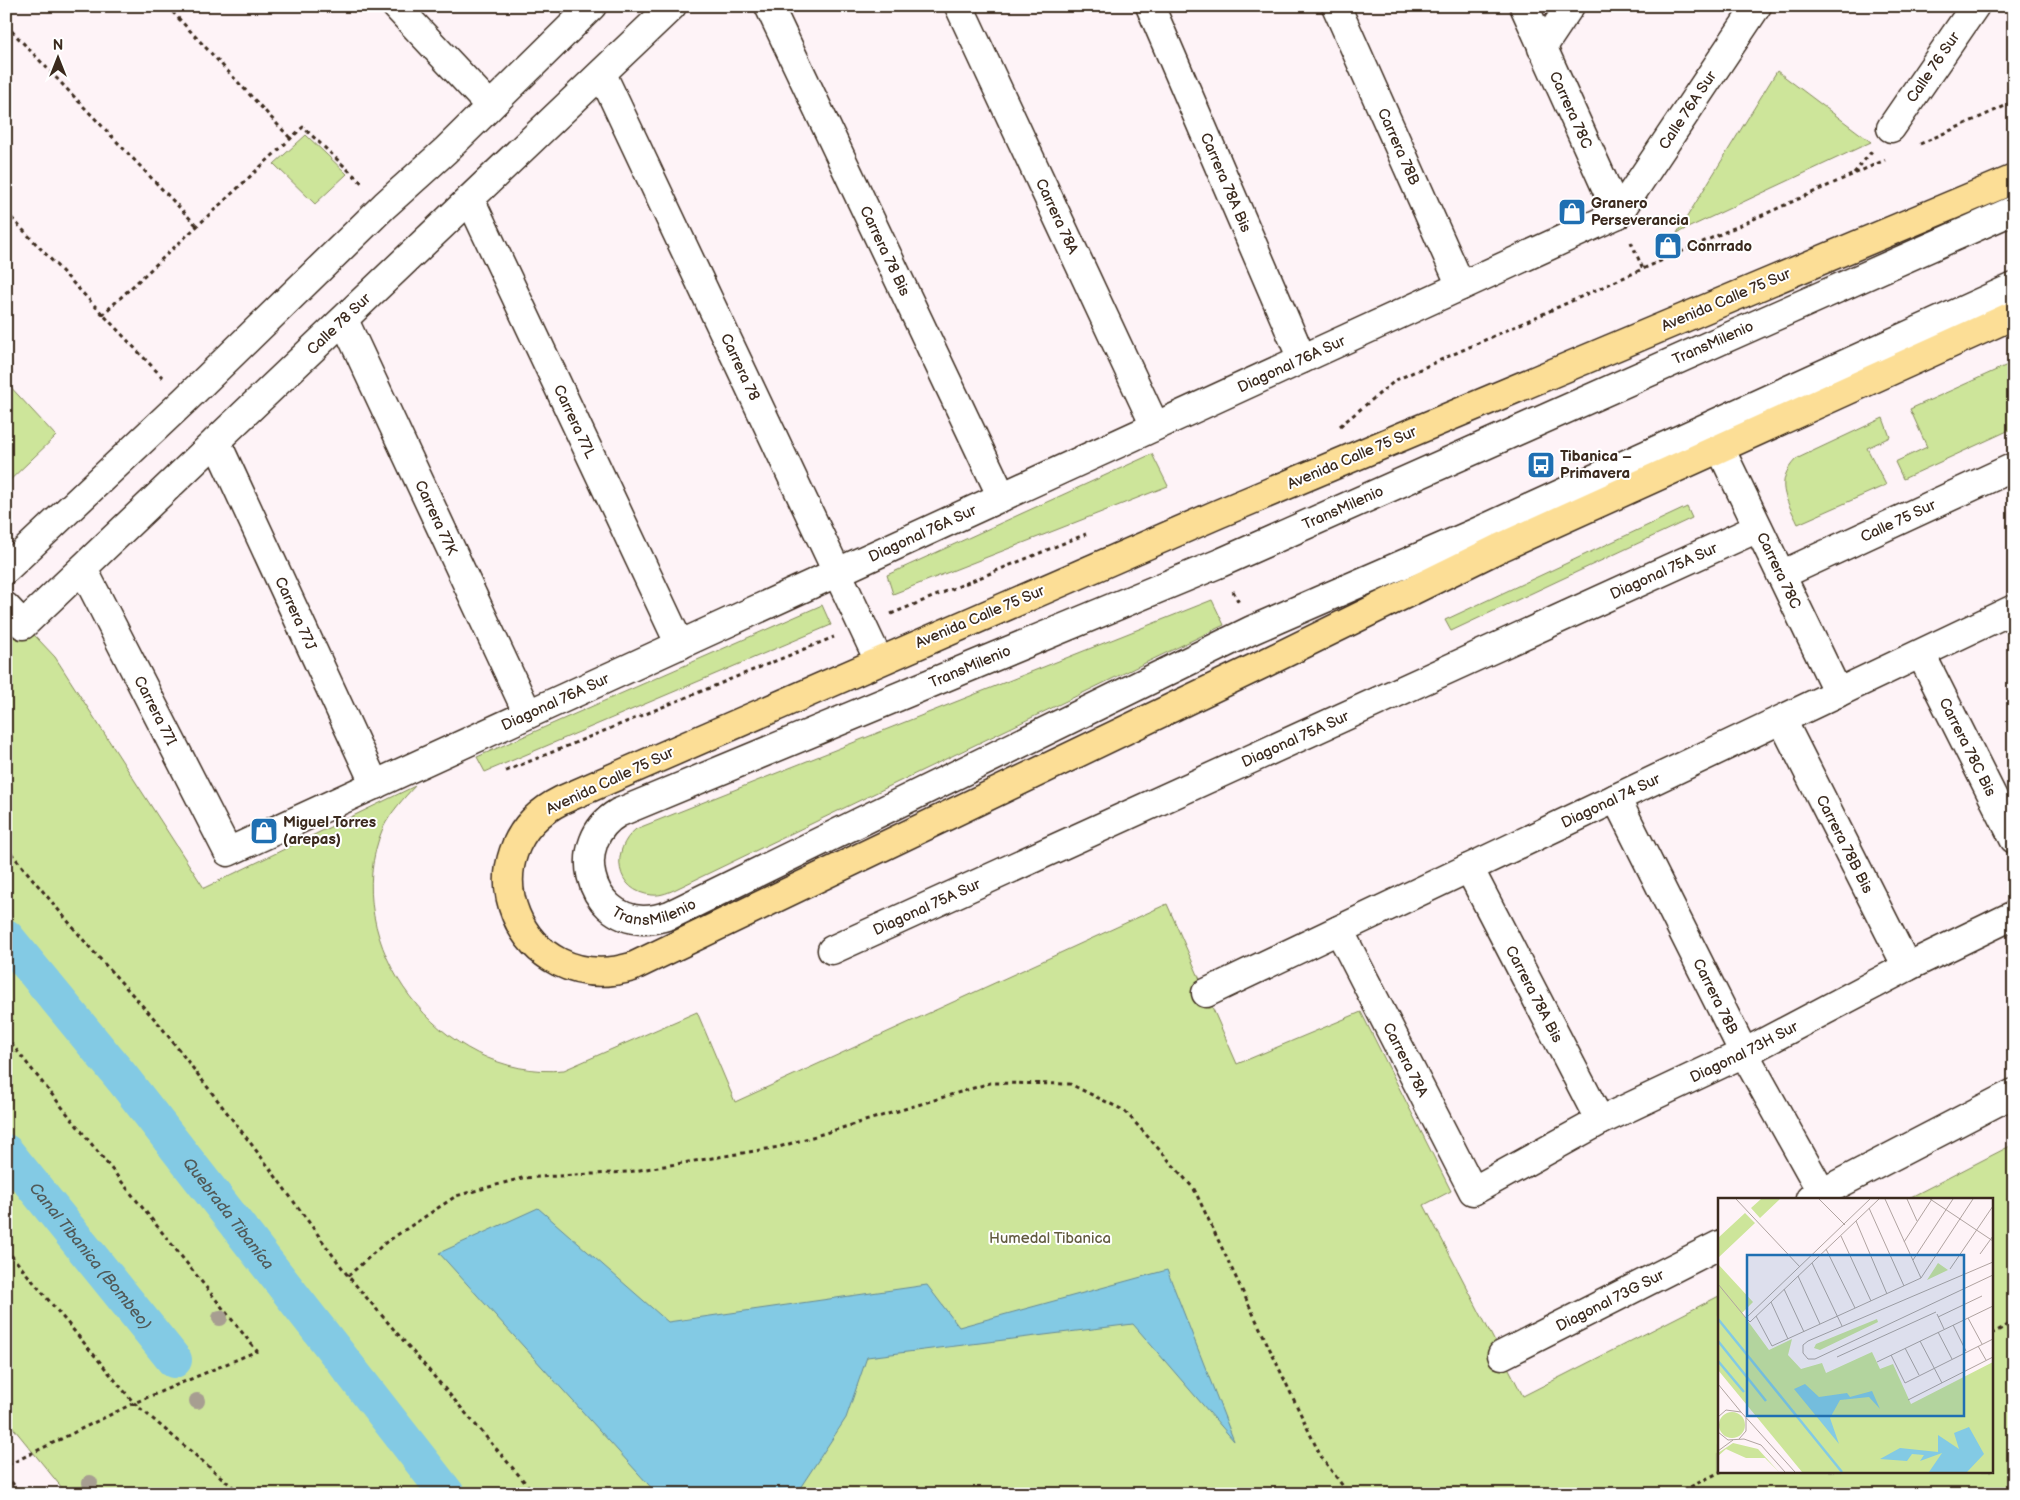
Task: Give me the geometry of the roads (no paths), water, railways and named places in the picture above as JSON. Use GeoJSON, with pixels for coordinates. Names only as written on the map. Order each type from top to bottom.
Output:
{"type":"FeatureCollection","features":[{"type":"Feature","properties":{"kind":"main road","name":"Avenida Calle 75 Sur"},"geometry":{"type":"LineString","coordinates":[[2014,179],[1218,514],[562,800],[545,810],[531,823],[518,844],[512,861],[509,879],[512,903],[524,932],[546,955],[568,967],[596,972],[620,971],[632,967],[1267,662],[1497,549],[2014,315]]}},
{"type":"Feature","properties":{"kind":"street"},"geometry":{"type":"LineString","coordinates":[[396,6],[490,106]]}},
{"type":"Feature","properties":{"kind":"street"},"geometry":{"type":"LineString","coordinates":[[6,569],[185,400],[385,205],[445,151],[592,6]]}},
{"type":"Feature","properties":{"kind":"street","name":"Calle 78 Sur"},"geometry":{"type":"LineString","coordinates":[[6,607],[23,625],[672,6]]}},
{"type":"Feature","properties":{"kind":"street","name":"Carrera 78 Bis"},"geometry":{"type":"LineString","coordinates":[[768,6],[1002,497]]}},
{"type":"Feature","properties":{"kind":"street","name":"Carrera 78A"},"geometry":{"type":"LineString","coordinates":[[958,6],[1155,426]]}},
{"type":"Feature","properties":{"kind":"street","name":"Carrera 78A Bis"},"geometry":{"type":"LineString","coordinates":[[1150,6],[1302,359]]}},
{"type":"Feature","properties":{"kind":"street","name":"Carrera 78B"},"geometry":{"type":"LineString","coordinates":[[1336,6],[1461,286]]}},
{"type":"Feature","properties":{"kind":"street","name":"Carrera 78C"},"geometry":{"type":"LineString","coordinates":[[1524,6],[1618,214]]}},
{"type":"Feature","properties":{"kind":"street"},"geometry":{"type":"LineString","coordinates":[[1542,48],[1570,6]]}},
{"type":"Feature","properties":{"kind":"street","name":"Calle 76A Sur"},"geometry":{"type":"LineString","coordinates":[[1618,214],[1757,6]]}},
{"type":"Feature","properties":{"kind":"street","name":"Calle 76 Sur"},"geometry":{"type":"LineString","coordinates":[[1891,128],[1975,6]]}},
{"type":"Feature","properties":{"kind":"street","name":"Carrera 78"},"geometry":{"type":"LineString","coordinates":[[602,74],[879,661]]}},
{"type":"Feature","properties":{"kind":"street","name":"Carrera 77L"},"geometry":{"type":"LineString","coordinates":[[470,199],[680,645]]}},
{"type":"Feature","properties":{"kind":"street","name":"TransMilenio"},"geometry":{"type":"LineString","coordinates":[[2014,210],[1220,563],[618,813],[599,829],[591,846],[589,864],[593,883],[603,899],[617,912],[643,920],[670,915],[1252,630],[1486,528],[2014,287]]}},
{"type":"Feature","properties":{"kind":"street","name":"Diagonal 76A Sur"},"geometry":{"type":"LineString","coordinates":[[228,852],[1618,214]]}},
{"type":"Feature","properties":{"kind":"street","name":"Carrera 77K"},"geometry":{"type":"LineString","coordinates":[[344,320],[528,714]]}},
{"type":"Feature","properties":{"kind":"street","name":"Carrera 77J"},"geometry":{"type":"LineString","coordinates":[[216,441],[375,785]]}},
{"type":"Feature","properties":{"kind":"street","name":"Carrera 78C"},"geometry":{"type":"LineString","coordinates":[[1720,448],[1838,693]]}},
{"type":"Feature","properties":{"kind":"street","name":"Calle 75 Sur"},"geometry":{"type":"LineString","coordinates":[[1781,575],[2014,467]]}},
{"type":"Feature","properties":{"kind":"street","name":"Diagonal 75A Sur"},"geometry":{"type":"LineString","coordinates":[[832,950],[1758,528]]}},
{"type":"Feature","properties":{"kind":"street","name":"Carrera 77I"},"geometry":{"type":"LineString","coordinates":[[83,569],[228,852]]}},
{"type":"Feature","properties":{"kind":"street","name":"Diagonal 74 Sur"},"geometry":{"type":"LineString","coordinates":[[1206,994],[2014,609]]}},
{"type":"Feature","properties":{"kind":"street","name":"Carrera 78C Bis"},"geometry":{"type":"LineString","coordinates":[[1921,654],[2014,839]]}},
{"type":"Feature","properties":{"kind":"street","name":"Carrera 78B Bis"},"geometry":{"type":"LineString","coordinates":[[1782,720],[1907,967]]}},
{"type":"Feature","properties":{"kind":"street","name":"Carrera 78B"},"geometry":{"type":"LineString","coordinates":[[1616,798],[1816,1196]]}},
{"type":"Feature","properties":{"kind":"street","name":"Carrera 78A Bis"},"geometry":{"type":"LineString","coordinates":[[1469,868],[1600,1121]]}},
{"type":"Feature","properties":{"kind":"street","name":"Diagonal 73H Sur"},"geometry":{"type":"LineString","coordinates":[[1473,1191],[1600,1121],[1744,1053],[1907,967],[2014,915]]}},
{"type":"Feature","properties":{"kind":"street","name":"Carrera 78A"},"geometry":{"type":"LineString","coordinates":[[1339,930],[1473,1191]]}},
{"type":"Feature","properties":{"kind":"street"},"geometry":{"type":"LineString","coordinates":[[1816,1196],[2014,1093]]}},
{"type":"Feature","properties":{"kind":"street","name":"Diagonal 73G Sur"},"geometry":{"type":"LineString","coordinates":[[1502,1355],[1718,1246]]}},
{"type":"Feature","properties":{"kind":"water"},"geometry":{"type":"Polygon","coordinates":[[[538,1208],[668,1322],[927,1285],[959,1327],[1167,1270],[1234,1441],[1133,1324],[867,1357],[846,1418],[796,1494],[657,1494],[439,1253],[538,1208]]]}},
{"type":"Feature","properties":{"kind":"waterway","name":"Quebrada Tibaníca"},"geometry":{"type":"LineString","coordinates":[[6,937],[123,1079],[447,1494]]}},
{"type":"Feature","properties":{"kind":"waterway","name":"Canal Tibanica (Bombeo)"},"geometry":{"type":"LineString","coordinates":[[6,1152],[174,1360]]}},
{"type":"Feature","properties":{"kind":"place","name":"Granero Perseverancia"},"geometry":{"type":"Point","coordinates":[1572,212]}},
{"type":"Feature","properties":{"kind":"place","name":"Conrrado"},"geometry":{"type":"Point","coordinates":[1668,246]}},
{"type":"Feature","properties":{"kind":"place","name":"Tibanica – Primavera"},"geometry":{"type":"Point","coordinates":[1541,465]}},
{"type":"Feature","properties":{"kind":"place","name":"Miguel Torres (arepas)"},"geometry":{"type":"Point","coordinates":[264,831]}},
{"type":"Feature","properties":{"kind":"park label","name":"Humedal Tibanica"},"geometry":{"type":"Point","coordinates":[1050,1238]}}]}
